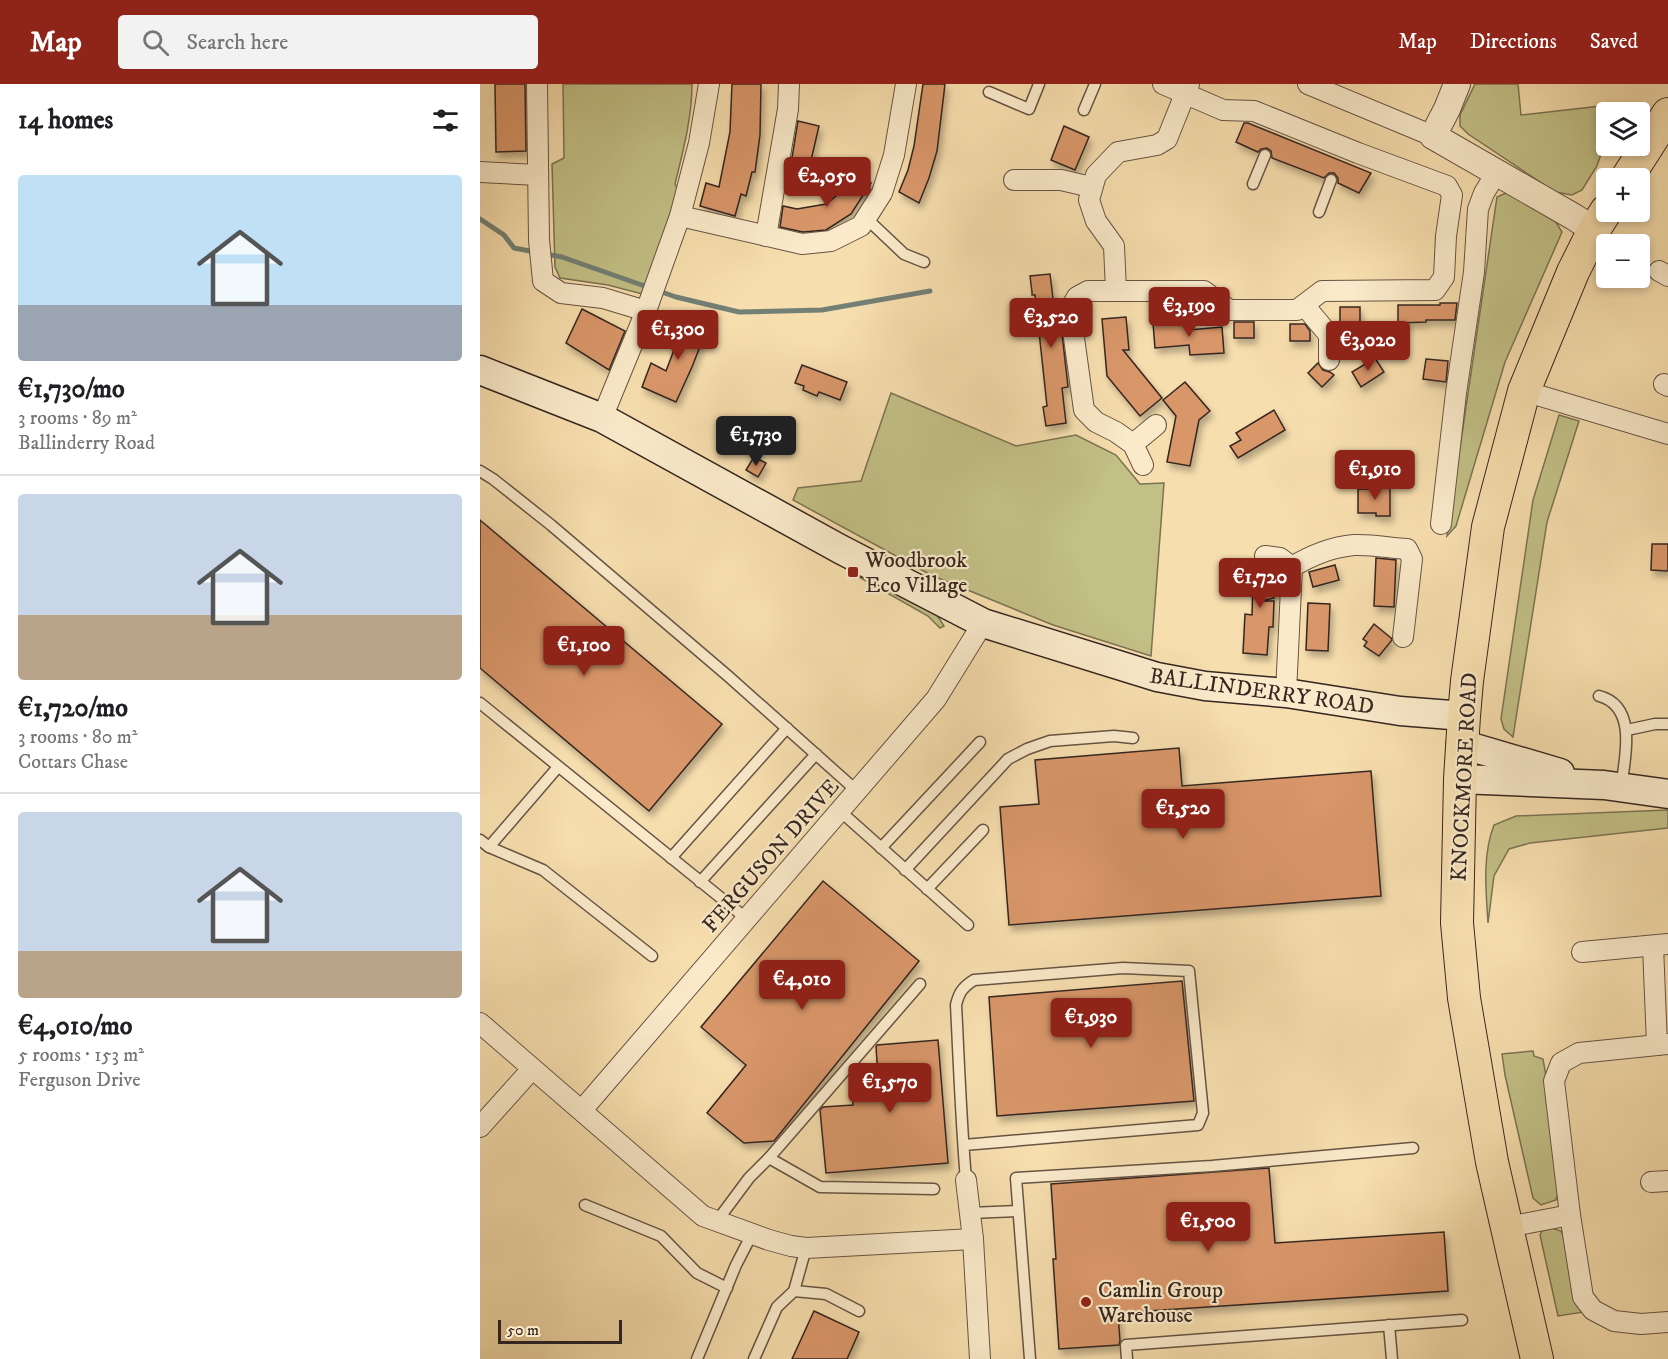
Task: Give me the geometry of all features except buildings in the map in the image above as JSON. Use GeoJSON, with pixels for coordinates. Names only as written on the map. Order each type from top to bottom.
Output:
{"type":"FeatureCollection","features":[{"type":"Feature","properties":{"kind":"main road"},"geometry":{"type":"LineString","coordinates":[[1633,168],[1668,114]]}},
{"type":"Feature","properties":{"kind":"main road","name":"KNOCKMORE ROAD"},"geometry":{"type":"LineString","coordinates":[[1537,1359],[1492,1162],[1464,998],[1457,923],[1462,730],[1488,527],[1524,391],[1573,272],[1599,222]]}},
{"type":"Feature","properties":{"kind":"main road","name":"BALLINDERRY ROAD"},"geometry":{"type":"LineString","coordinates":[[480,370],[602,418],[840,549],[983,623],[1157,677],[1205,686],[1286,693],[1400,711],[1462,730],[1612,786]]}},
{"type":"Feature","properties":{"kind":"main road","name":"BALLINDERRY ROAD"},"geometry":{"type":"LineString","coordinates":[[1460,780],[1612,786],[1668,794]]}},
{"type":"Feature","properties":{"kind":"street"},"geometry":{"type":"LineString","coordinates":[[537,84],[539,240],[543,281],[561,293],[648,305]]}},
{"type":"Feature","properties":{"kind":"street"},"geometry":{"type":"LineString","coordinates":[[602,418],[648,305],[680,216],[699,143],[710,84]]}},
{"type":"Feature","properties":{"kind":"street"},"geometry":{"type":"LineString","coordinates":[[766,236],[788,109],[789,84]]}},
{"type":"Feature","properties":{"kind":"street"},"geometry":{"type":"LineString","coordinates":[[680,216],[802,244],[831,241],[861,226],[882,193],[894,154],[906,84]]}},
{"type":"Feature","properties":{"kind":"street"},"geometry":{"type":"LineString","coordinates":[[1143,465],[1133,444],[1096,422],[1084,410],[1070,309],[1077,297],[1088,291],[1204,291],[1229,310],[1297,310],[1322,291],[1435,290],[1444,277],[1446,236],[1452,195],[1447,186],[1341,154],[1276,127],[1254,111],[1223,110],[1187,88],[1163,84]]}},
{"type":"Feature","properties":{"kind":"street"},"geometry":{"type":"LineString","coordinates":[[1308,84],[1433,136],[1574,217],[1596,220]]}},
{"type":"Feature","properties":{"kind":"street"},"geometry":{"type":"LineString","coordinates":[[1433,136],[1457,84]]}},
{"type":"Feature","properties":{"kind":"street"},"geometry":{"type":"LineString","coordinates":[[1116,291],[1114,246],[1096,221],[1089,200],[1091,187],[1096,175],[1118,152],[1157,145],[1167,139],[1187,88]]}},
{"type":"Feature","properties":{"kind":"street"},"geometry":{"type":"LineString","coordinates":[[480,172],[538,175]]}},
{"type":"Feature","properties":{"kind":"street"},"geometry":{"type":"LineString","coordinates":[[1441,524],[1456,393],[1474,272],[1479,209],[1484,193],[1497,172]]}},
{"type":"Feature","properties":{"kind":"street"},"geometry":{"type":"LineString","coordinates":[[1014,180],[1061,180],[1091,187]]}},
{"type":"Feature","properties":{"kind":"street"},"geometry":{"type":"LineString","coordinates":[[1304,305],[1329,336],[1329,360]]}},
{"type":"Feature","properties":{"kind":"street"},"geometry":{"type":"LineString","coordinates":[[1524,391],[1668,434]]}},
{"type":"Feature","properties":{"kind":"street"},"geometry":{"type":"LineString","coordinates":[[1133,444],[1156,425]]}},
{"type":"Feature","properties":{"kind":"street"},"geometry":{"type":"LineString","coordinates":[[1292,567],[1308,557],[1345,546],[1407,549],[1412,559],[1400,623]]}},
{"type":"Feature","properties":{"kind":"street"},"geometry":{"type":"LineString","coordinates":[[1265,556],[1280,558],[1292,567]]}},
{"type":"Feature","properties":{"kind":"street"},"geometry":{"type":"LineString","coordinates":[[1286,693],[1292,567]]}},
{"type":"Feature","properties":{"kind":"street","name":"FERGUSON DRIVE"},"geometry":{"type":"LineString","coordinates":[[582,1110],[936,699],[983,623]]}},
{"type":"Feature","properties":{"kind":"street"},"geometry":{"type":"LineString","coordinates":[[1582,952],[1661,945],[1663,1044],[1579,1053],[1561,1063],[1554,1082],[1570,1215],[1583,1297],[1593,1310],[1614,1321],[1641,1324],[1668,1322]]}},
{"type":"Feature","properties":{"kind":"street"},"geometry":{"type":"LineString","coordinates":[[480,1023],[703,1216],[752,1234],[791,1246],[806,1248],[973,1239]]}},
{"type":"Feature","properties":{"kind":"street"},"geometry":{"type":"LineString","coordinates":[[480,1127],[532,1069]]}},
{"type":"Feature","properties":{"kind":"street"},"geometry":{"type":"LineString","coordinates":[[966,1180],[973,1239],[980,1359]]}},
{"type":"Feature","properties":{"kind":"street"},"geometry":{"type":"LineString","coordinates":[[1508,1227],[1570,1215]]}},
{"type":"Feature","properties":{"kind":"lane"},"geometry":{"type":"LineString","coordinates":[[989,92],[1029,108],[1039,84]]}},
{"type":"Feature","properties":{"kind":"lane"},"geometry":{"type":"LineString","coordinates":[[1084,110],[1095,84]]}},
{"type":"Feature","properties":{"kind":"lane"},"geometry":{"type":"LineString","coordinates":[[1253,183],[1265,154]]}},
{"type":"Feature","properties":{"kind":"lane"},"geometry":{"type":"LineString","coordinates":[[1318,212],[1330,180]]}},
{"type":"Feature","properties":{"kind":"lane"},"geometry":{"type":"LineString","coordinates":[[866,218],[904,254],[924,262]]}},
{"type":"Feature","properties":{"kind":"lane"},"geometry":{"type":"LineString","coordinates":[[480,471],[551,525],[729,676],[857,791]]}},
{"type":"Feature","properties":{"kind":"lane"},"geometry":{"type":"LineString","coordinates":[[1599,696],[1618,708],[1625,720],[1627,730],[1612,786]]}},
{"type":"Feature","properties":{"kind":"lane"},"geometry":{"type":"LineString","coordinates":[[480,703],[747,919]]}},
{"type":"Feature","properties":{"kind":"lane"},"geometry":{"type":"LineString","coordinates":[[1627,730],[1655,723],[1668,724]]}},
{"type":"Feature","properties":{"kind":"lane"},"geometry":{"type":"LineString","coordinates":[[670,858],[787,728]]}},
{"type":"Feature","properties":{"kind":"lane"},"geometry":{"type":"LineString","coordinates":[[905,870],[1008,759],[1050,741],[1114,736],[1134,738]]}},
{"type":"Feature","properties":{"kind":"lane"},"geometry":{"type":"LineString","coordinates":[[881,848],[980,742]]}},
{"type":"Feature","properties":{"kind":"lane"},"geometry":{"type":"LineString","coordinates":[[700,882],[816,754]]}},
{"type":"Feature","properties":{"kind":"lane"},"geometry":{"type":"LineString","coordinates":[[558,767],[484,844],[543,870],[652,956]]}},
{"type":"Feature","properties":{"kind":"lane"},"geometry":{"type":"LineString","coordinates":[[840,812],[968,925]]}},
{"type":"Feature","properties":{"kind":"lane"},"geometry":{"type":"LineString","coordinates":[[927,889],[983,830]]}},
{"type":"Feature","properties":{"kind":"lane"},"geometry":{"type":"LineString","coordinates":[[964,1145],[1197,1125],[1203,1113],[1189,971],[1123,968],[974,980],[964,986],[958,994],[956,1005],[964,1145],[966,1180]]}},
{"type":"Feature","properties":{"kind":"lane"},"geometry":{"type":"LineString","coordinates":[[717,1221],[749,1178],[920,984]]}},
{"type":"Feature","properties":{"kind":"lane"},"geometry":{"type":"LineString","coordinates":[[1030,1359],[1016,1178],[1212,1166],[1413,1148]]}},
{"type":"Feature","properties":{"kind":"lane"},"geometry":{"type":"LineString","coordinates":[[769,1158],[820,1187],[934,1189]]}},
{"type":"Feature","properties":{"kind":"lane"},"geometry":{"type":"LineString","coordinates":[[585,1205],[661,1236],[697,1273],[727,1288]]}},
{"type":"Feature","properties":{"kind":"lane"},"geometry":{"type":"LineString","coordinates":[[970,1213],[1018,1211]]}},
{"type":"Feature","properties":{"kind":"lane"},"geometry":{"type":"LineString","coordinates":[[697,1359],[752,1234]]}},
{"type":"Feature","properties":{"kind":"lane"},"geometry":{"type":"LineString","coordinates":[[754,1359],[777,1307],[794,1290],[806,1248]]}},
{"type":"Feature","properties":{"kind":"lane"},"geometry":{"type":"LineString","coordinates":[[794,1290],[826,1294],[859,1311]]}},
{"type":"Feature","properties":{"kind":"lane"},"geometry":{"type":"LineString","coordinates":[[1127,1359],[1126,1345],[1462,1320]]}},
{"type":"Feature","properties":{"kind":"lane"},"geometry":{"type":"LineString","coordinates":[[1389,1325],[1392,1359]]}},
{"type":"Feature","properties":{"kind":"shaded area"},"geometry":{"type":"Polygon","coordinates":[[[563,84],[692,84],[689,122],[675,184],[679,192],[648,287],[642,294],[608,285],[560,278],[555,267],[552,164],[564,158],[563,84]]]}},
{"type":"Feature","properties":{"kind":"shaded area"},"geometry":{"type":"Polygon","coordinates":[[[1475,84],[1518,84],[1521,115],[1596,107],[1596,156],[1600,156],[1597,166],[1582,190],[1572,195],[1555,192],[1468,134],[1460,126],[1460,115],[1475,84]]]}},
{"type":"Feature","properties":{"kind":"shaded area"},"geometry":{"type":"Polygon","coordinates":[[[1506,193],[1514,195],[1556,222],[1562,232],[1505,362],[1456,526],[1447,536],[1497,197],[1506,193]]]}},
{"type":"Feature","properties":{"kind":"shaded area"},"geometry":{"type":"Polygon","coordinates":[[[891,393],[1016,446],[1076,435],[1116,455],[1140,484],[1164,483],[1151,656],[1053,625],[931,575],[793,500],[798,488],[861,481],[891,393]]]}},
{"type":"Feature","properties":{"kind":"shaded area"},"geometry":{"type":"Polygon","coordinates":[[[1559,415],[1579,421],[1547,522],[1513,737],[1504,729],[1501,719],[1533,500],[1559,415]]]}},
{"type":"Feature","properties":{"kind":"shaded area"},"geometry":{"type":"Polygon","coordinates":[[[859,573],[937,615],[944,626],[940,628],[928,616],[859,577],[859,573]]]}},
{"type":"Feature","properties":{"kind":"shaded area"},"geometry":{"type":"Polygon","coordinates":[[[1668,810],[1668,828],[1530,843],[1509,849],[1494,876],[1488,923],[1486,861],[1494,825],[1516,816],[1668,810]]]}},
{"type":"Feature","properties":{"kind":"shaded area"},"geometry":{"type":"Polygon","coordinates":[[[1533,1051],[1534,1056],[1543,1059],[1559,1189],[1556,1200],[1541,1205],[1533,1198],[1502,1054],[1533,1051]]]}},
{"type":"Feature","properties":{"kind":"shaded area"},"geometry":{"type":"Polygon","coordinates":[[[1552,1228],[1561,1231],[1564,1238],[1584,1312],[1558,1316],[1540,1235],[1542,1231],[1552,1228]]]}},
{"type":"Feature","properties":{"kind":"waterway"},"geometry":{"type":"LineString","coordinates":[[480,219],[504,235],[514,248],[562,257],[676,297],[739,312],[822,310],[930,291]]}},
{"type":"Feature","properties":{"kind":"place","name":"Woodbrook Eco Village"},"geometry":{"type":"Point","coordinates":[853,572]}},
{"type":"Feature","properties":{"kind":"place","name":"Camlin Group Warehouse"},"geometry":{"type":"Point","coordinates":[1086,1302]}}]}
